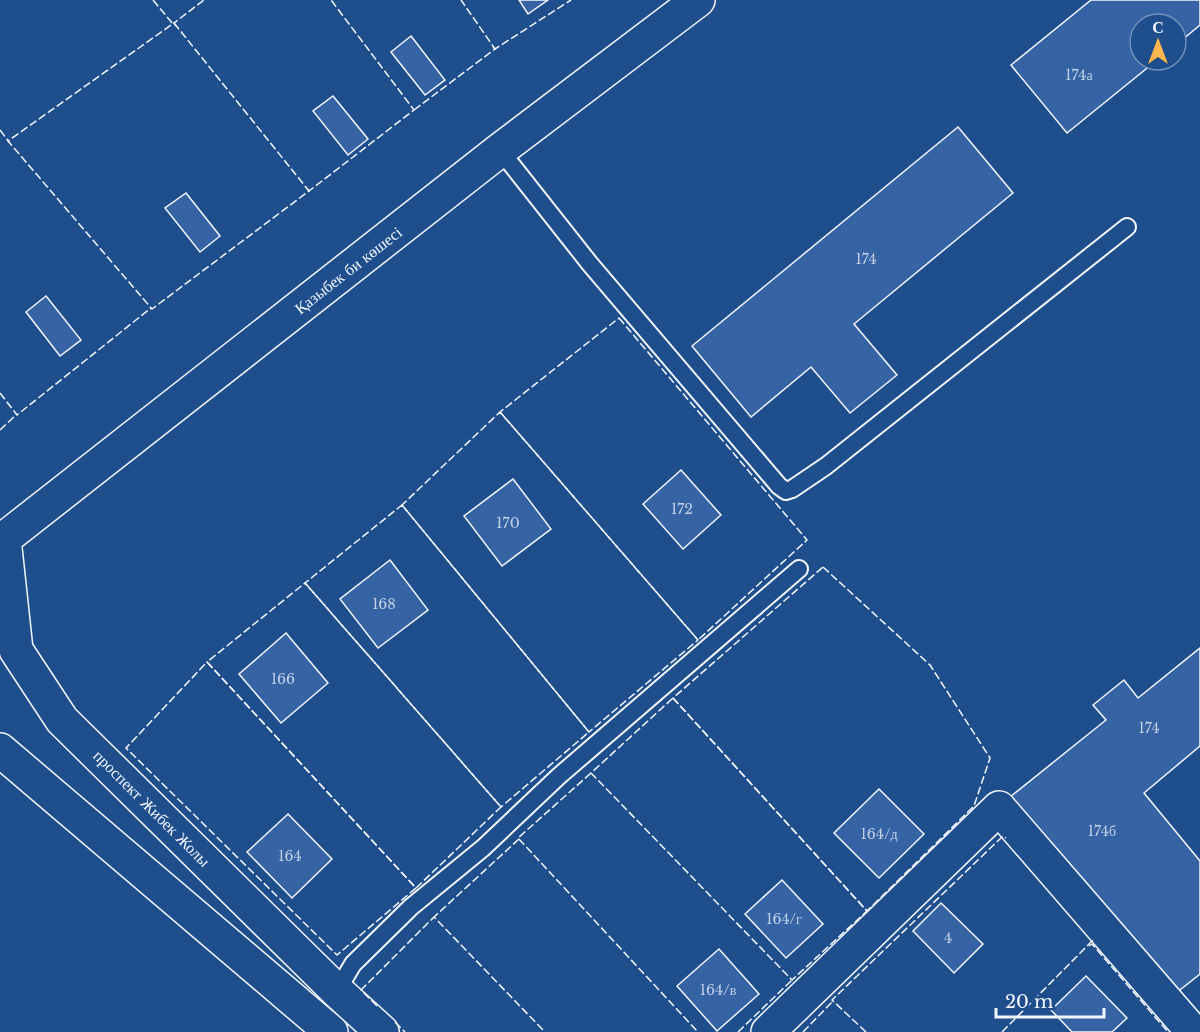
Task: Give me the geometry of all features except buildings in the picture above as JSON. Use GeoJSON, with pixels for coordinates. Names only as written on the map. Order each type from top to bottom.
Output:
{"type":"FeatureCollection","features":[{"type":"Feature","properties":{"kind":"street","name":"Қазыбек би көшесі"},"geometry":{"type":"LineString","coordinates":[[2,541],[500,150],[698,0]]}},
{"type":"Feature","properties":{"kind":"street","name":"проспект Жибек Жолы"},"geometry":{"type":"LineString","coordinates":[[2,541],[16,650],[62,720],[337,991],[382,1032]]}},
{"type":"Feature","properties":{"kind":"street"},"geometry":{"type":"LineString","coordinates":[[0,750],[331,1032]]}},
{"type":"Feature","properties":{"kind":"street"},"geometry":{"type":"LineString","coordinates":[[768,1032],[999,807],[1192,1032]]}},
{"type":"Feature","properties":{"kind":"lane"},"geometry":{"type":"LineString","coordinates":[[500,150],[590,264],[779,486],[786,490],[792,489],[826,466],[1127,227]]}},
{"type":"Feature","properties":{"kind":"lane"},"geometry":{"type":"LineString","coordinates":[[337,991],[353,964],[411,907],[483,848],[559,776],[799,569]]}},
{"type":"Feature","properties":{"kind":"fence"},"geometry":{"type":"LineString","coordinates":[[153,0],[173,24]]}},
{"type":"Feature","properties":{"kind":"fence"},"geometry":{"type":"LineString","coordinates":[[176,26],[174,23],[204,0]]}},
{"type":"Feature","properties":{"kind":"fence"},"geometry":{"type":"LineString","coordinates":[[308,189],[309,191],[414,110],[331,0]]}},
{"type":"Feature","properties":{"kind":"fence"},"geometry":{"type":"LineString","coordinates":[[414,110],[495,49],[461,0]]}},
{"type":"Feature","properties":{"kind":"fence"},"geometry":{"type":"LineString","coordinates":[[493,47],[495,49],[571,0]]}},
{"type":"Feature","properties":{"kind":"fence"},"geometry":{"type":"LineString","coordinates":[[174,23],[309,191],[152,309],[8,141],[174,23]]}},
{"type":"Feature","properties":{"kind":"fence"},"geometry":{"type":"LineString","coordinates":[[0,130],[9,142]]}},
{"type":"Feature","properties":{"kind":"fence"},"geometry":{"type":"LineString","coordinates":[[0,393],[17,415],[151,308]]}},
{"type":"Feature","properties":{"kind":"fence"},"geometry":{"type":"LineString","coordinates":[[619,318],[807,540],[698,640],[500,412],[619,318]]}},
{"type":"Feature","properties":{"kind":"fence"},"geometry":{"type":"LineString","coordinates":[[500,412],[698,640],[589,732],[402,505],[500,412]]}},
{"type":"Feature","properties":{"kind":"fence"},"geometry":{"type":"LineString","coordinates":[[0,430],[17,414]]}},
{"type":"Feature","properties":{"kind":"fence"},"geometry":{"type":"LineString","coordinates":[[402,505],[589,732],[501,807],[305,583],[402,505]]}},
{"type":"Feature","properties":{"kind":"fence"},"geometry":{"type":"LineString","coordinates":[[823,567],[930,665],[990,758],[974,806],[867,911],[673,698],[823,567]]}},
{"type":"Feature","properties":{"kind":"fence"},"geometry":{"type":"LineString","coordinates":[[305,583],[501,807],[416,888],[207,662],[305,583]]}},
{"type":"Feature","properties":{"kind":"fence"},"geometry":{"type":"LineString","coordinates":[[207,662],[416,888],[337,955],[126,748],[207,662]]}},
{"type":"Feature","properties":{"kind":"fence"},"geometry":{"type":"LineString","coordinates":[[673,698],[867,911],[792,980],[591,773],[673,698]]}},
{"type":"Feature","properties":{"kind":"fence"},"geometry":{"type":"LineString","coordinates":[[591,773],[518,838],[698,1032]]}},
{"type":"Feature","properties":{"kind":"fence"},"geometry":{"type":"LineString","coordinates":[[866,1032],[832,1000],[1003,836],[1006,838]]}},
{"type":"Feature","properties":{"kind":"fence"},"geometry":{"type":"LineString","coordinates":[[519,839],[434,917],[545,1032]]}},
{"type":"Feature","properties":{"kind":"fence"},"geometry":{"type":"LineString","coordinates":[[377,1006],[361,990],[434,917]]}},
{"type":"Feature","properties":{"kind":"fence"},"geometry":{"type":"LineString","coordinates":[[1002,1032],[1093,940],[1092,938]]}},
{"type":"Feature","properties":{"kind":"fence"},"geometry":{"type":"LineString","coordinates":[[1089,946],[1092,944],[1168,1032]]}},
{"type":"Feature","properties":{"kind":"fence"},"geometry":{"type":"LineString","coordinates":[[738,1032],[792,980]]}},
{"type":"Feature","properties":{"kind":"fence"},"geometry":{"type":"LineString","coordinates":[[803,1032],[833,1001]]}},
{"type":"Feature","properties":{"kind":"fence"},"geometry":{"type":"LineString","coordinates":[[395,1022],[405,1032]]}}]}
